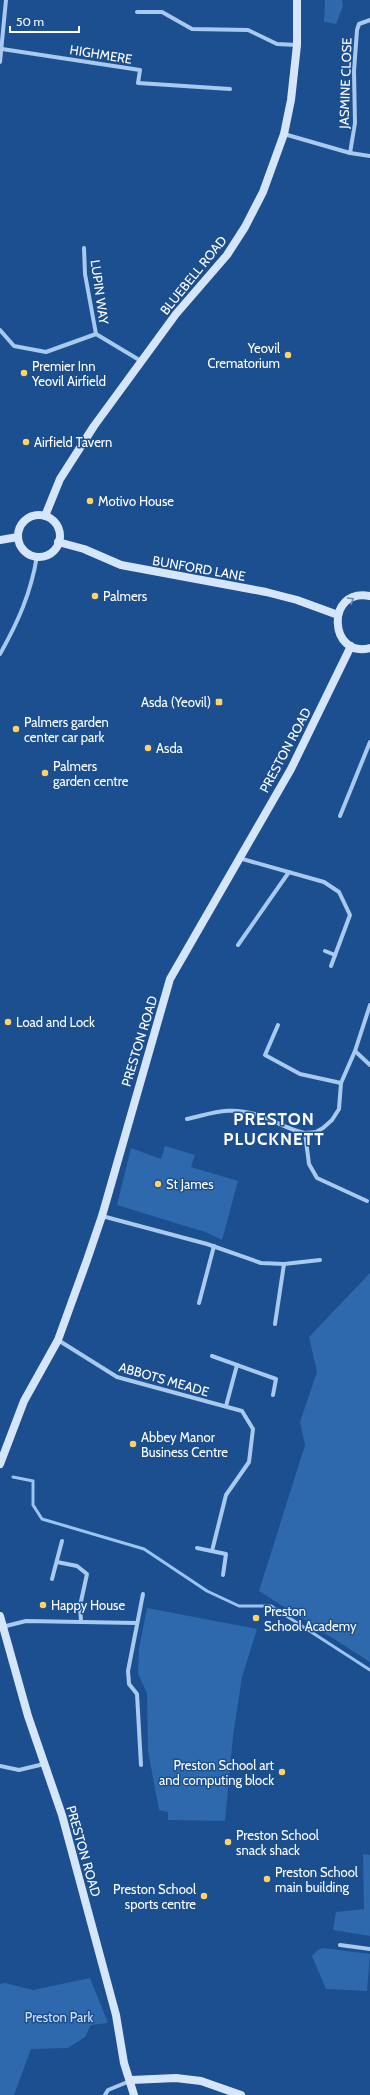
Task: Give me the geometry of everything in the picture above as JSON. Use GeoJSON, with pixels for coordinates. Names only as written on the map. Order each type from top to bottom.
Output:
{"type":"FeatureCollection","features":[{"type":"Feature","properties":{"kind":"street"},"geometry":{"type":"LineString","coordinates":[[0,62],[6,0]]}},
{"type":"Feature","properties":{"kind":"street","name":"BLUEBELL ROAD"},"geometry":{"type":"LineString","coordinates":[[45,516],[60,479],[94,426],[176,314],[227,255],[245,227],[263,192],[284,134],[296,71],[297,0]]}},
{"type":"Feature","properties":{"kind":"street"},"geometry":{"type":"LineString","coordinates":[[138,12],[162,12],[192,29],[248,30],[277,44],[297,45]]}},
{"type":"Feature","properties":{"kind":"street","name":"JASMINE CLOSE"},"geometry":{"type":"LineString","coordinates":[[350,153],[355,123],[354,71],[357,30],[360,24],[370,20]]}},
{"type":"Feature","properties":{"kind":"street","name":"HIGHMERE"},"geometry":{"type":"LineString","coordinates":[[2,49],[140,70],[138,83],[230,89]]}},
{"type":"Feature","properties":{"kind":"street"},"geometry":{"type":"LineString","coordinates":[[284,134],[350,153],[370,156]]}},
{"type":"Feature","properties":{"kind":"street","name":"LUPIN WAY"},"geometry":{"type":"LineString","coordinates":[[84,248],[85,274],[96,334],[141,361]]}},
{"type":"Feature","properties":{"kind":"street"},"geometry":{"type":"LineString","coordinates":[[0,330],[14,346],[46,352],[96,334]]}},
{"type":"Feature","properties":{"kind":"street"},"geometry":{"type":"LineString","coordinates":[[38,515],[45,516],[55,524],[59,536],[58,542],[50,553],[37,556],[26,552],[22,548],[18,537],[21,524],[38,515]]}},
{"type":"Feature","properties":{"kind":"street"},"geometry":{"type":"LineString","coordinates":[[0,540],[18,537]]}},
{"type":"Feature","properties":{"kind":"street","name":"BUNFORD LANE"},"geometry":{"type":"LineString","coordinates":[[58,542],[84,549],[121,565],[266,592],[298,600],[338,615]]}},
{"type":"Feature","properties":{"kind":"street"},"geometry":{"type":"LineString","coordinates":[[0,654],[18,621],[28,598],[37,556]]}},
{"type":"Feature","properties":{"kind":"street"},"geometry":{"type":"LineString","coordinates":[[370,596],[361,595],[348,600],[341,607],[338,615],[338,629],[341,636],[351,646],[370,648]]}},
{"type":"Feature","properties":{"kind":"street","name":"PRESTON ROAD"},"geometry":{"type":"LineString","coordinates":[[0,1464],[24,1401],[58,1340],[102,1216],[170,979],[291,769],[351,646]]}},
{"type":"Feature","properties":{"kind":"street"},"geometry":{"type":"LineString","coordinates":[[340,816],[370,742]]}},
{"type":"Feature","properties":{"kind":"street"},"geometry":{"type":"LineString","coordinates":[[239,858],[324,882],[339,892],[350,915],[331,966]]}},
{"type":"Feature","properties":{"kind":"street"},"geometry":{"type":"LineString","coordinates":[[238,945],[289,872]]}},
{"type":"Feature","properties":{"kind":"street"},"geometry":{"type":"LineString","coordinates":[[325,952],[335,955]]}},
{"type":"Feature","properties":{"kind":"street"},"geometry":{"type":"LineString","coordinates":[[187,1119],[223,1110],[238,1110],[259,1115],[295,1131],[305,1133],[316,1132],[332,1120],[339,1109],[340,1083],[354,1051],[370,1005]]}},
{"type":"Feature","properties":{"kind":"street"},"geometry":{"type":"LineString","coordinates":[[278,1025],[264,1055],[300,1074],[340,1083]]}},
{"type":"Feature","properties":{"kind":"street"},"geometry":{"type":"LineString","coordinates":[[354,1051],[370,1065]]}},
{"type":"Feature","properties":{"kind":"street"},"geometry":{"type":"LineString","coordinates":[[305,1133],[309,1164],[317,1178],[367,1201]]}},
{"type":"Feature","properties":{"kind":"street"},"geometry":{"type":"LineString","coordinates":[[102,1216],[214,1246],[261,1263],[284,1264],[320,1260]]}},
{"type":"Feature","properties":{"kind":"street"},"geometry":{"type":"LineString","coordinates":[[199,1303],[214,1246]]}},
{"type":"Feature","properties":{"kind":"street"},"geometry":{"type":"LineString","coordinates":[[275,1324],[284,1264]]}},
{"type":"Feature","properties":{"kind":"street","name":"ABBOTS MEADE"},"geometry":{"type":"LineString","coordinates":[[58,1340],[117,1377],[242,1411],[253,1429],[249,1462],[226,1495],[212,1551]]}},
{"type":"Feature","properties":{"kind":"street"},"geometry":{"type":"LineString","coordinates":[[212,1356],[276,1379],[273,1395]]}},
{"type":"Feature","properties":{"kind":"street"},"geometry":{"type":"LineString","coordinates":[[226,1406],[237,1365]]}},
{"type":"Feature","properties":{"kind":"street"},"geometry":{"type":"LineString","coordinates":[[52,1579],[62,1541]]}},
{"type":"Feature","properties":{"kind":"street"},"geometry":{"type":"LineString","coordinates":[[197,1548],[226,1554],[223,1575]]}},
{"type":"Feature","properties":{"kind":"street"},"geometry":{"type":"LineString","coordinates":[[57,1562],[77,1566],[87,1574],[80,1606],[81,1621]]}},
{"type":"Feature","properties":{"kind":"street"},"geometry":{"type":"LineString","coordinates":[[141,1765],[137,1694],[129,1684],[128,1671],[143,1594]]}},
{"type":"Feature","properties":{"kind":"street","name":"PRESTON ROAD"},"geometry":{"type":"LineString","coordinates":[[0,1616],[2,1627],[44,1764],[64,1822],[116,2015],[124,2063],[131,2080],[134,2095]]}},
{"type":"Feature","properties":{"kind":"street"},"geometry":{"type":"LineString","coordinates":[[2,1627],[26,1621],[137,1623]]}},
{"type":"Feature","properties":{"kind":"street"},"geometry":{"type":"LineString","coordinates":[[0,1766],[19,1770],[29,1770],[44,1764]]}},
{"type":"Feature","properties":{"kind":"street"},"geometry":{"type":"LineString","coordinates":[[340,1946],[370,1949]]}},
{"type":"Feature","properties":{"kind":"street"},"geometry":{"type":"LineString","coordinates":[[105,2095],[108,2090],[131,2080],[176,2078],[201,2081],[241,2095]]}},
{"type":"Feature","properties":{"kind":"green space"},"geometry":{"type":"Polygon","coordinates":[[[325,0],[342,0],[343,6],[336,24],[324,22],[325,0]]]}},
{"type":"Feature","properties":{"kind":"green space"},"geometry":{"type":"Polygon","coordinates":[[[165,1146],[195,1155],[191,1167],[238,1181],[222,1240],[205,1232],[117,1205],[131,1148],[161,1159],[165,1146]]]}},
{"type":"Feature","properties":{"kind":"green space"},"geometry":{"type":"Polygon","coordinates":[[[370,1273],[370,1662],[259,1591],[305,1445],[300,1422],[317,1372],[309,1337],[370,1273]]]}},
{"type":"Feature","properties":{"kind":"green space"},"geometry":{"type":"Polygon","coordinates":[[[147,1608],[257,1629],[242,1677],[233,1736],[225,1821],[168,1820],[168,1812],[159,1810],[148,1751],[147,1693],[138,1674],[139,1648],[147,1608]]]}},
{"type":"Feature","properties":{"kind":"green space"},"geometry":{"type":"Polygon","coordinates":[[[363,1854],[370,1855],[370,1936],[333,1930],[336,1912],[364,1909],[363,1854]]]}},
{"type":"Feature","properties":{"kind":"green space"},"geometry":{"type":"Polygon","coordinates":[[[323,1948],[370,1954],[367,1991],[326,1989],[312,1956],[318,1950],[323,1948]]]}},
{"type":"Feature","properties":{"kind":"green space","name":"Preston Park"},"geometry":{"type":"Polygon","coordinates":[[[90,1978],[108,2023],[91,2025],[85,2037],[68,2048],[31,2049],[14,2095],[0,2095],[0,1984],[5,1983],[33,1990],[90,1978]]]}},
{"type":"Feature","properties":{"kind":"waterway"},"geometry":{"type":"LineString","coordinates":[[13,1477],[33,1481],[33,1505],[42,1519],[144,1549],[207,1591],[239,1606],[271,1606],[370,1670]]}},
{"type":"Feature","properties":{"kind":"place","name":"Yeovil Crematorium"},"geometry":{"type":"Point","coordinates":[288,355]}},
{"type":"Feature","properties":{"kind":"place","name":"Premier Inn Yeovil Airfield"},"geometry":{"type":"Point","coordinates":[24,373]}},
{"type":"Feature","properties":{"kind":"place","name":"Airfield Tavern"},"geometry":{"type":"Point","coordinates":[26,442]}},
{"type":"Feature","properties":{"kind":"place","name":"Motivo House"},"geometry":{"type":"Point","coordinates":[90,501]}},
{"type":"Feature","properties":{"kind":"place","name":"Palmers"},"geometry":{"type":"Point","coordinates":[95,596]}},
{"type":"Feature","properties":{"kind":"place","name":"Asda (Yeovil)"},"geometry":{"type":"Point","coordinates":[219,702]}},
{"type":"Feature","properties":{"kind":"place","name":"Palmers garden center car park"},"geometry":{"type":"Point","coordinates":[16,729]}},
{"type":"Feature","properties":{"kind":"place","name":"Asda"},"geometry":{"type":"Point","coordinates":[148,748]}},
{"type":"Feature","properties":{"kind":"place","name":"Palmers garden centre"},"geometry":{"type":"Point","coordinates":[45,773]}},
{"type":"Feature","properties":{"kind":"place","name":"Load and Lock"},"geometry":{"type":"Point","coordinates":[8,1022]}},
{"type":"Feature","properties":{"kind":"place","name":"St James"},"geometry":{"type":"Point","coordinates":[158,1184]}},
{"type":"Feature","properties":{"kind":"place","name":"Abbey Manor Business Centre"},"geometry":{"type":"Point","coordinates":[133,1444]}},
{"type":"Feature","properties":{"kind":"place","name":"Happy House"},"geometry":{"type":"Point","coordinates":[43,1605]}},
{"type":"Feature","properties":{"kind":"place","name":"Preston School Academy"},"geometry":{"type":"Point","coordinates":[256,1618]}},
{"type":"Feature","properties":{"kind":"place","name":"Preston School art and computing block"},"geometry":{"type":"Point","coordinates":[282,1772]}},
{"type":"Feature","properties":{"kind":"place","name":"Preston School snack shack"},"geometry":{"type":"Point","coordinates":[228,1842]}},
{"type":"Feature","properties":{"kind":"place","name":"Preston School main building"},"geometry":{"type":"Point","coordinates":[267,1879]}},
{"type":"Feature","properties":{"kind":"place","name":"Preston School sports centre"},"geometry":{"type":"Point","coordinates":[204,1896]}},
{"type":"Feature","properties":{"kind":"district","name":"PRESTON PLUCKNETT"},"geometry":{"type":"Point","coordinates":[274,1129]}}]}
